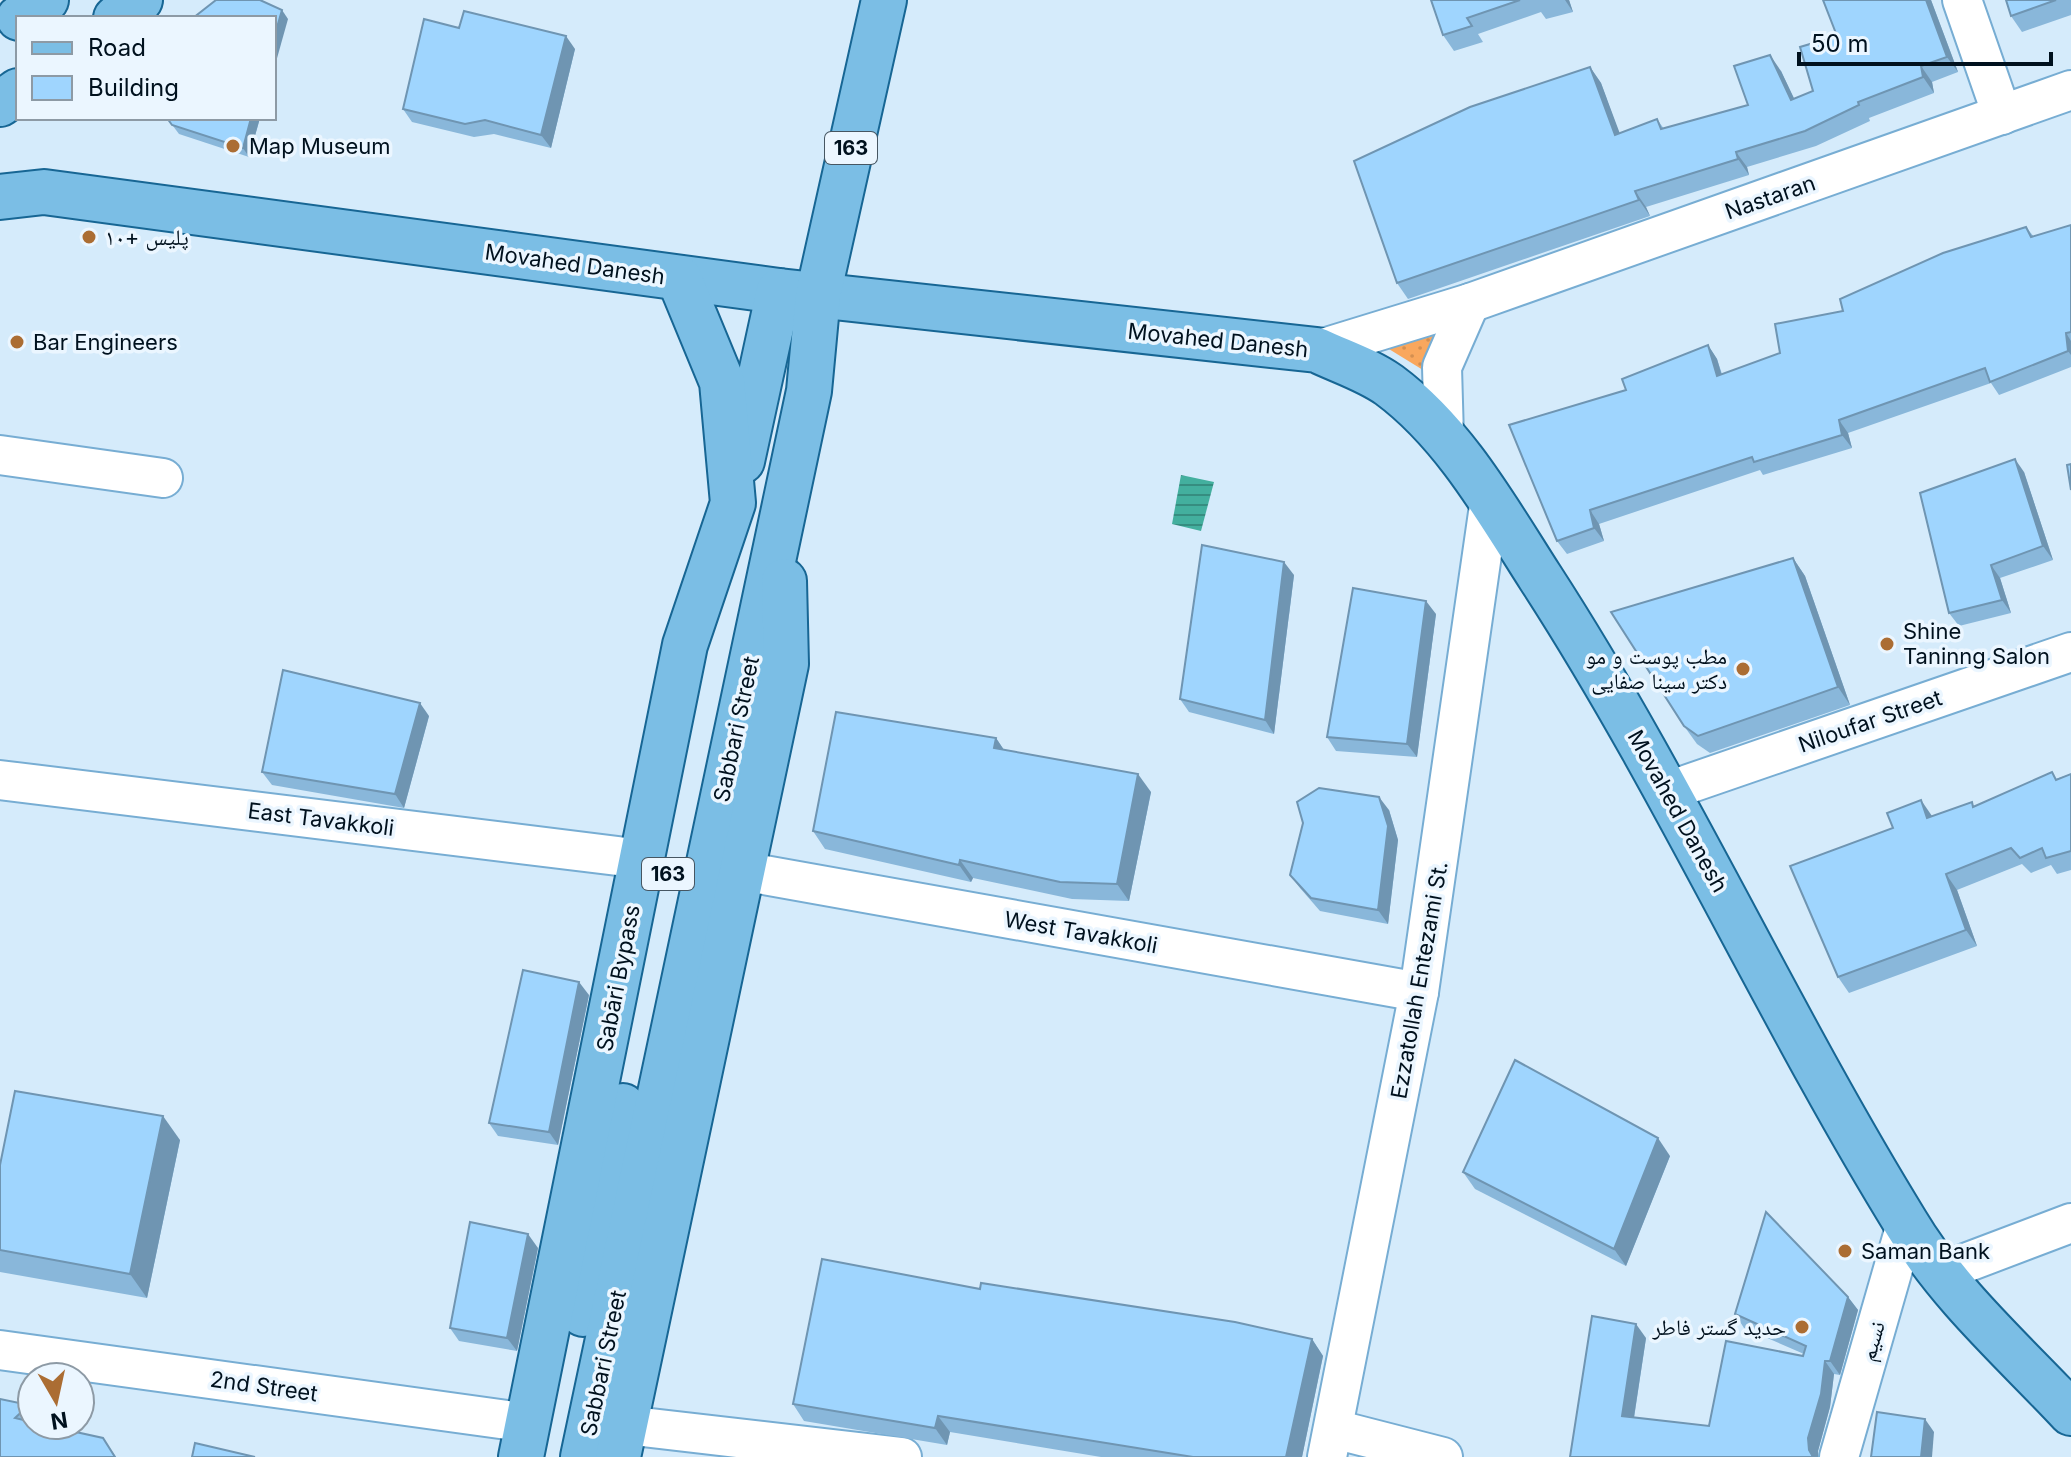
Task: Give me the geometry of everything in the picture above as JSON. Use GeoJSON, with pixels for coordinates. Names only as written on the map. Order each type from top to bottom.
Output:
{"type":"FeatureCollection","features":[{"type":"Feature","properties":{"kind":"main road"},"geometry":{"type":"LineString","coordinates":[[21,16],[46,0]]}},
{"type":"Feature","properties":{"kind":"main road"},"geometry":{"type":"LineString","coordinates":[[119,16],[140,0]]}},
{"type":"Feature","properties":{"kind":"main road","name":"Sabbari Street"},"geometry":{"type":"LineString","coordinates":[[534,1446],[706,678],[733,503],[884,0]]}},
{"type":"Feature","properties":{"kind":"main road","name":"Movahed Danesh"},"geometry":{"type":"LineString","coordinates":[[0,197],[44,192],[798,293],[1317,350],[1388,384],[1444,437],[1490,499],[1599,668],[1812,1060],[1906,1224],[1939,1273],[2071,1413]]}},
{"type":"Feature","properties":{"kind":"main road"},"geometry":{"type":"LineString","coordinates":[[679,278],[722,382],[733,503]]}},
{"type":"Feature","properties":{"kind":"main road","name":"Sabbari Street"},"geometry":{"type":"LineString","coordinates":[[583,1457],[809,391],[798,293]]}},
{"type":"Feature","properties":{"kind":"main road","name":"Sabāri Bypass"},"geometry":{"type":"LineString","coordinates":[[534,1446],[642,859],[685,645],[733,503]]}},
{"type":"Feature","properties":{"kind":"main road"},"geometry":{"type":"LineString","coordinates":[[622,1441],[786,664],[781,512]]}},
{"type":"Feature","properties":{"kind":"street"},"geometry":{"type":"LineString","coordinates":[[1962,0],[2002,115]]}},
{"type":"Feature","properties":{"kind":"street","name":"Nastaran"},"geometry":{"type":"LineString","coordinates":[[1317,350],[1470,303],[2071,90]]}},
{"type":"Feature","properties":{"kind":"street"},"geometry":{"type":"LineString","coordinates":[[1444,437],[1442,367],[1470,303]]}},
{"type":"Feature","properties":{"kind":"street"},"geometry":{"type":"LineString","coordinates":[[0,455],[163,478]]}},
{"type":"Feature","properties":{"kind":"street","name":"Ezzatollah Entezami St."},"geometry":{"type":"LineString","coordinates":[[1330,1443],[1419,992],[1490,499]]}},
{"type":"Feature","properties":{"kind":"street","name":"Niloufar Street"},"geometry":{"type":"LineString","coordinates":[[1668,791],[2071,652]]}},
{"type":"Feature","properties":{"kind":"street","name":"East Tavakkoli"},"geometry":{"type":"LineString","coordinates":[[0,780],[642,859]]}},
{"type":"Feature","properties":{"kind":"street","name":"West Tavakkoli"},"geometry":{"type":"LineString","coordinates":[[742,871],[1419,992]]}},
{"type":"Feature","properties":{"kind":"street"},"geometry":{"type":"LineString","coordinates":[[1939,1273],[2071,1223]]}},
{"type":"Feature","properties":{"kind":"street","name":"نسیم"},"geometry":{"type":"LineString","coordinates":[[1839,1457],[1906,1224]]}},
{"type":"Feature","properties":{"kind":"street","name":"2nd Street"},"geometry":{"type":"LineString","coordinates":[[0,1350],[534,1446]]}},
{"type":"Feature","properties":{"kind":"street"},"geometry":{"type":"LineString","coordinates":[[622,1441],[902,1457]]}},
{"type":"Feature","properties":{"kind":"street"},"geometry":{"type":"LineString","coordinates":[[1330,1443],[1443,1457]]}},
{"type":"Feature","properties":{"kind":"shaded area"},"geometry":{"type":"Polygon","coordinates":[[[1452,322],[1426,382],[1423,370],[1384,346],[1452,322]]]}},
{"type":"Feature","properties":{"kind":"shaded area"},"geometry":{"type":"Polygon","coordinates":[[[1181,475],[1214,482],[1201,531],[1172,524],[1181,475]]]}},
{"type":"Feature","properties":{"kind":"building"},"geometry":{"type":"Polygon","coordinates":[[[216,0],[260,0],[282,10],[276,31],[276,16],[196,16],[216,0]]]}},
{"type":"Feature","properties":{"kind":"building"},"geometry":{"type":"Polygon","coordinates":[[[1431,0],[1520,0],[1467,18],[1472,26],[1443,35],[1431,0]]]}},
{"type":"Feature","properties":{"kind":"building"},"geometry":{"type":"Polygon","coordinates":[[[1823,0],[1926,0],[1947,57],[1921,66],[1923,77],[1858,102],[1859,105],[1805,131],[1736,152],[1738,159],[1635,191],[1639,200],[1397,283],[1354,161],[1470,107],[1590,67],[1615,135],[1657,119],[1661,129],[1748,105],[1734,66],[1770,55],[1791,100],[1813,91],[1800,47],[1837,36],[1823,0]]]}},
{"type":"Feature","properties":{"kind":"building"},"geometry":{"type":"Polygon","coordinates":[[[2006,0],[2056,0],[2011,16],[2006,0]]]}},
{"type":"Feature","properties":{"kind":"building"},"geometry":{"type":"Polygon","coordinates":[[[464,11],[566,36],[541,135],[485,120],[465,124],[403,109],[424,19],[459,28],[464,11]]]}},
{"type":"Feature","properties":{"kind":"building"},"geometry":{"type":"Polygon","coordinates":[[[168,120],[250,120],[243,148],[172,125],[168,120]]]}},
{"type":"Feature","properties":{"kind":"building"},"geometry":{"type":"Polygon","coordinates":[[[2071,225],[2071,332],[2066,333],[2068,351],[1990,382],[1985,368],[1839,420],[1842,435],[1754,462],[1752,457],[1590,510],[1594,528],[1557,541],[1509,425],[1626,390],[1622,379],[1708,345],[1717,376],[1780,353],[1775,324],[1843,311],[1840,299],[1943,253],[2026,227],[2031,237],[2071,225]]]}},
{"type":"Feature","properties":{"kind":"building"},"geometry":{"type":"Polygon","coordinates":[[[2015,459],[2043,546],[1991,565],[2002,600],[1949,613],[1920,493],[2015,459]]]}},
{"type":"Feature","properties":{"kind":"building"},"geometry":{"type":"Polygon","coordinates":[[[2071,464],[2071,490],[2067,465],[2071,464]]]}},
{"type":"Feature","properties":{"kind":"building"},"geometry":{"type":"Polygon","coordinates":[[[1202,545],[1284,562],[1265,720],[1180,699],[1202,545]]]}},
{"type":"Feature","properties":{"kind":"building","name":"مطب پوست و مو دکتر سینا صفایی"},"geometry":{"type":"Polygon","coordinates":[[[1793,558],[1838,687],[1698,736],[1684,726],[1611,612],[1793,558]]]}},
{"type":"Feature","properties":{"kind":"building"},"geometry":{"type":"Polygon","coordinates":[[[1353,588],[1426,601],[1407,744],[1327,737],[1353,588]]]}},
{"type":"Feature","properties":{"kind":"building"},"geometry":{"type":"Polygon","coordinates":[[[283,670],[420,703],[395,794],[262,772],[283,670]]]}},
{"type":"Feature","properties":{"kind":"building"},"geometry":{"type":"Polygon","coordinates":[[[836,712],[996,738],[994,748],[1138,774],[1117,884],[1060,882],[960,860],[959,865],[813,831],[836,712]]]}},
{"type":"Feature","properties":{"kind":"building"},"geometry":{"type":"Polygon","coordinates":[[[2052,772],[2056,780],[2071,774],[2071,851],[2046,858],[2042,848],[2020,858],[2011,848],[1946,874],[1966,930],[1838,977],[1790,866],[1893,828],[1887,813],[1921,800],[1927,818],[1972,802],[1973,807],[2052,772]]]}},
{"type":"Feature","properties":{"kind":"building"},"geometry":{"type":"Polygon","coordinates":[[[1319,788],[1379,797],[1388,826],[1378,910],[1311,898],[1290,875],[1303,823],[1297,802],[1319,788]]]}},
{"type":"Feature","properties":{"kind":"building"},"geometry":{"type":"Polygon","coordinates":[[[523,970],[579,982],[549,1132],[489,1123],[523,970]]]}},
{"type":"Feature","properties":{"kind":"building"},"geometry":{"type":"Polygon","coordinates":[[[1515,1060],[1658,1138],[1614,1249],[1463,1172],[1515,1060]]]}},
{"type":"Feature","properties":{"kind":"building"},"geometry":{"type":"Polygon","coordinates":[[[15,1091],[163,1116],[130,1274],[0,1250],[0,1165],[15,1091]]]}},
{"type":"Feature","properties":{"kind":"building"},"geometry":{"type":"Polygon","coordinates":[[[1766,1212],[1848,1297],[1830,1361],[1825,1361],[1821,1394],[1808,1438],[1813,1457],[1570,1457],[1592,1316],[1636,1324],[1622,1416],[1709,1426],[1726,1341],[1803,1356],[1806,1346],[1735,1314],[1766,1212]]]}},
{"type":"Feature","properties":{"kind":"building"},"geometry":{"type":"Polygon","coordinates":[[[470,1222],[528,1234],[507,1338],[450,1328],[470,1222]]]}},
{"type":"Feature","properties":{"kind":"building"},"geometry":{"type":"Polygon","coordinates":[[[822,1259],[980,1289],[981,1283],[1235,1322],[1312,1339],[1286,1457],[1193,1457],[938,1416],[935,1428],[793,1404],[822,1259]]]}},
{"type":"Feature","properties":{"kind":"building"},"geometry":{"type":"Polygon","coordinates":[[[0,1399],[16,1402],[16,1441],[96,1441],[96,1436],[103,1438],[115,1457],[0,1457],[0,1399]]]}},
{"type":"Feature","properties":{"kind":"building"},"geometry":{"type":"Polygon","coordinates":[[[1877,1412],[1925,1419],[1921,1457],[1871,1457],[1877,1412]]]}},
{"type":"Feature","properties":{"kind":"building"},"geometry":{"type":"Polygon","coordinates":[[[195,1443],[255,1457],[192,1457],[195,1443]]]}},
{"type":"Feature","properties":{"kind":"place","name":"Map Museum"},"geometry":{"type":"Point","coordinates":[233,146]}},
{"type":"Feature","properties":{"kind":"place","name":"پلیس +۱۰"},"geometry":{"type":"Point","coordinates":[89,237]}},
{"type":"Feature","properties":{"kind":"place","name":"Bar Engineers"},"geometry":{"type":"Point","coordinates":[17,342]}},
{"type":"Feature","properties":{"kind":"place","name":"Shine Taninng Salon"},"geometry":{"type":"Point","coordinates":[1887,644]}},
{"type":"Feature","properties":{"kind":"place","name":"مطب پوست و مو دکتر سینا صفایی"},"geometry":{"type":"Point","coordinates":[1743,669]}},
{"type":"Feature","properties":{"kind":"place","name":"Saman Bank"},"geometry":{"type":"Point","coordinates":[1845,1251]}},
{"type":"Feature","properties":{"kind":"place","name":"حدید گستر فاطر"},"geometry":{"type":"Point","coordinates":[1802,1327]}}]}
